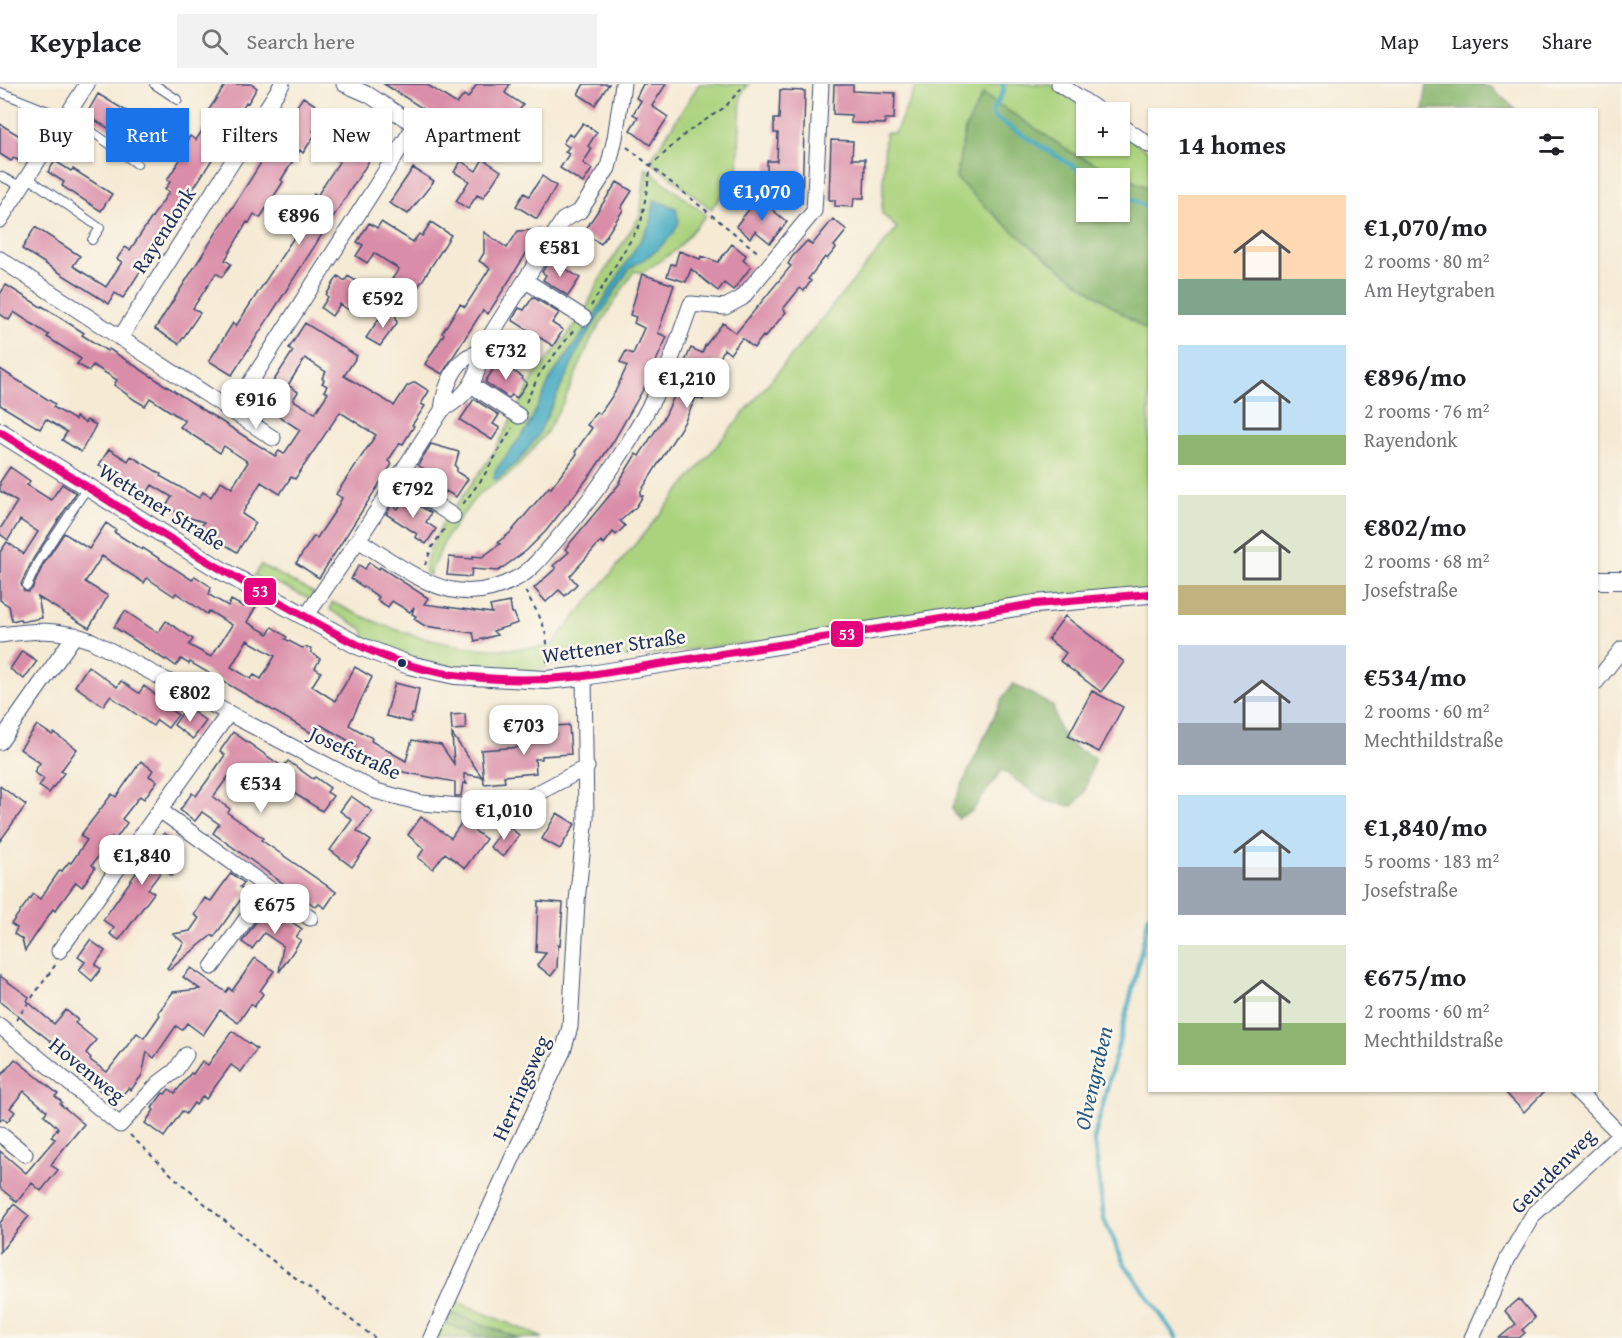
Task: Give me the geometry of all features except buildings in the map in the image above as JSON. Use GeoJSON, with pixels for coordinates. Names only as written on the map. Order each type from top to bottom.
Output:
{"type":"FeatureCollection","features":[{"type":"Feature","properties":{"kind":"street"},"geometry":{"type":"LineString","coordinates":[[71,108],[87,84]]}},
{"type":"Feature","properties":{"kind":"street","name":"Rayendonk"},"geometry":{"type":"LineString","coordinates":[[120,338],[282,84]]}},
{"type":"Feature","properties":{"kind":"street"},"geometry":{"type":"LineString","coordinates":[[344,84],[369,95],[404,118]]}},
{"type":"Feature","properties":{"kind":"street"},"geometry":{"type":"LineString","coordinates":[[442,410],[459,400],[471,385],[479,368],[480,352],[563,219],[580,211],[608,168],[623,84]]}},
{"type":"Feature","properties":{"kind":"street"},"geometry":{"type":"LineString","coordinates":[[358,540],[423,579],[441,588],[459,591],[480,591],[499,586],[518,578],[537,562],[573,521],[610,472],[664,377],[691,304],[725,307],[742,298],[814,211],[821,84]]}},
{"type":"Feature","properties":{"kind":"street"},"geometry":{"type":"LineString","coordinates":[[1059,84],[1086,102]]}},
{"type":"Feature","properties":{"kind":"street"},"geometry":{"type":"LineString","coordinates":[[1130,132],[1148,144]]}},
{"type":"Feature","properties":{"kind":"street"},"geometry":{"type":"LineString","coordinates":[[232,411],[404,142]]}},
{"type":"Feature","properties":{"kind":"street"},"geometry":{"type":"LineString","coordinates":[[0,220],[37,162]]}},
{"type":"Feature","properties":{"kind":"street"},"geometry":{"type":"LineString","coordinates":[[0,259],[273,438]]}},
{"type":"Feature","properties":{"kind":"street"},"geometry":{"type":"LineString","coordinates":[[526,281],[584,318]]}},
{"type":"Feature","properties":{"kind":"street"},"geometry":{"type":"LineString","coordinates":[[305,618],[442,410],[451,378],[466,358],[480,352]]}},
{"type":"Feature","properties":{"kind":"street"},"geometry":{"type":"LineString","coordinates":[[471,385],[519,416]]}},
{"type":"Feature","properties":{"kind":"street","name":"Wettener Straße"},"geometry":{"type":"LineString","coordinates":[[0,432],[219,569],[305,618],[357,645],[409,665],[455,675],[546,680],[585,676],[1024,606],[1148,594]]}},
{"type":"Feature","properties":{"kind":"street"},"geometry":{"type":"LineString","coordinates":[[397,479],[453,516]]}},
{"type":"Feature","properties":{"kind":"street"},"geometry":{"type":"LineString","coordinates":[[1598,580],[1622,580]]}},
{"type":"Feature","properties":{"kind":"street","name":"Josefstraße"},"geometry":{"type":"LineString","coordinates":[[0,634],[39,630],[75,635],[92,641],[376,791],[421,803],[476,807],[517,804],[586,767]]}},
{"type":"Feature","properties":{"kind":"street"},"geometry":{"type":"LineString","coordinates":[[0,742],[75,635]]}},
{"type":"Feature","properties":{"kind":"street"},"geometry":{"type":"LineString","coordinates":[[1598,679],[1622,649]]}},
{"type":"Feature","properties":{"kind":"street"},"geometry":{"type":"LineString","coordinates":[[585,676],[586,767]]}},
{"type":"Feature","properties":{"kind":"street"},"geometry":{"type":"LineString","coordinates":[[59,951],[229,713]]}},
{"type":"Feature","properties":{"kind":"street","name":"Herringsweg"},"geometry":{"type":"LineString","coordinates":[[431,1338],[563,1052],[570,1027],[577,901],[586,817],[586,767]]}},
{"type":"Feature","properties":{"kind":"street"},"geometry":{"type":"LineString","coordinates":[[161,811],[310,918]]}},
{"type":"Feature","properties":{"kind":"street"},"geometry":{"type":"LineString","coordinates":[[212,967],[268,888]]}},
{"type":"Feature","properties":{"kind":"street","name":"Hovenweg"},"geometry":{"type":"LineString","coordinates":[[2,1034],[120,1125],[159,1083],[175,1071],[186,1055]]}},
{"type":"Feature","properties":{"kind":"street"},"geometry":{"type":"LineString","coordinates":[[1578,1092],[1621,1135]]}},
{"type":"Feature","properties":{"kind":"street"},"geometry":{"type":"LineString","coordinates":[[0,1134],[25,1154]]}},
{"type":"Feature","properties":{"kind":"street","name":"Geurdenweg"},"geometry":{"type":"LineString","coordinates":[[1472,1338],[1508,1258],[1533,1215],[1621,1135]]}},
{"type":"Feature","properties":{"kind":"lane"},"geometry":{"type":"LineString","coordinates":[[154,84],[178,100]]}},
{"type":"Feature","properties":{"kind":"lane"},"geometry":{"type":"LineString","coordinates":[[0,92],[40,108]]}},
{"type":"Feature","properties":{"kind":"lane"},"geometry":{"type":"LineString","coordinates":[[94,134],[136,164]]}},
{"type":"Feature","properties":{"kind":"lane"},"geometry":{"type":"LineString","coordinates":[[0,176],[24,182],[100,228],[92,240]]}},
{"type":"Feature","properties":{"kind":"lane"},"geometry":{"type":"LineString","coordinates":[[27,586],[38,562],[87,488]]}},
{"type":"Feature","properties":{"kind":"path"},"geometry":{"type":"LineString","coordinates":[[615,138],[771,264]]}},
{"type":"Feature","properties":{"kind":"path"},"geometry":{"type":"LineString","coordinates":[[518,578],[544,622],[548,644],[547,664],[538,664]]}},
{"type":"Feature","properties":{"kind":"path"},"geometry":{"type":"LineString","coordinates":[[628,651],[657,648]]}},
{"type":"Feature","properties":{"kind":"path"},"geometry":{"type":"LineString","coordinates":[[2,1034],[56,966],[59,951]]}},
{"type":"Feature","properties":{"kind":"path"},"geometry":{"type":"LineString","coordinates":[[120,1125],[176,1179],[261,1251],[375,1338]]}},
{"type":"Feature","properties":{"kind":"green space"},"geometry":{"type":"Polygon","coordinates":[[[699,84],[749,84],[741,95],[738,175],[711,209],[650,161],[699,84]]]}},
{"type":"Feature","properties":{"kind":"green space"},"geometry":{"type":"Polygon","coordinates":[[[917,84],[1049,84],[1076,102],[1076,156],[1130,156],[1130,139],[1148,151],[1148,600],[1060,607],[550,666],[531,674],[460,668],[412,658],[365,639],[363,629],[330,610],[332,602],[388,627],[448,644],[497,649],[550,647],[897,228],[882,214],[885,133],[895,133],[917,84]]]}},
{"type":"Feature","properties":{"kind":"green space"},"geometry":{"type":"Polygon","coordinates":[[[1427,84],[1479,84],[1492,88],[1514,108],[1423,108],[1427,84]]]}},
{"type":"Feature","properties":{"kind":"green space"},"geometry":{"type":"Polygon","coordinates":[[[983,94],[1076,156],[1105,168],[1076,168],[1076,222],[1130,222],[1130,179],[1148,188],[1148,331],[1024,241],[956,178],[965,130],[983,94]]]}},
{"type":"Feature","properties":{"kind":"green space"},"geometry":{"type":"Polygon","coordinates":[[[646,168],[706,215],[676,250],[642,273],[634,271],[592,337],[564,401],[546,433],[524,460],[507,476],[480,493],[472,502],[447,536],[429,575],[424,569],[441,526],[493,454],[535,375],[584,314],[598,282],[640,216],[646,168]],[[654,200],[651,223],[586,329],[552,376],[527,429],[495,471],[537,437],[581,345],[629,269],[657,250],[654,200]]]}},
{"type":"Feature","properties":{"kind":"green space"},"geometry":{"type":"Polygon","coordinates":[[[261,565],[316,594],[309,599],[283,586],[254,576],[261,565]]]}},
{"type":"Feature","properties":{"kind":"green space"},"geometry":{"type":"Polygon","coordinates":[[[1013,684],[1053,706],[1058,726],[1065,739],[1095,758],[1084,793],[1073,806],[1046,801],[1002,770],[971,812],[958,818],[951,809],[1003,697],[1013,684]]]}},
{"type":"Feature","properties":{"kind":"green space"},"geometry":{"type":"Polygon","coordinates":[[[451,1299],[543,1338],[434,1338],[451,1299]]]}},
{"type":"Feature","properties":{"kind":"green space"},"geometry":{"type":"Polygon","coordinates":[[[449,1312],[519,1338],[485,1338],[446,1324],[449,1312]]]}},
{"type":"Feature","properties":{"kind":"water"},"geometry":{"type":"Polygon","coordinates":[[[654,200],[676,208],[679,222],[673,234],[657,250],[629,269],[581,345],[537,437],[519,460],[498,479],[494,479],[495,471],[527,429],[552,376],[586,329],[651,223],[654,200]]]}},
{"type":"Feature","properties":{"kind":"waterway","name":"Olvengraben"},"geometry":{"type":"LineString","coordinates":[[1003,84],[1004,90],[993,111],[994,117],[1076,168]]}},
{"type":"Feature","properties":{"kind":"waterway","name":"Olvengraben"},"geometry":{"type":"LineString","coordinates":[[1130,198],[1148,208]]}},
{"type":"Feature","properties":{"kind":"waterway","name":"Olvengraben"},"geometry":{"type":"LineString","coordinates":[[1148,920],[1094,1139],[1104,1219],[1124,1263],[1177,1338]]}},
{"type":"Feature","properties":{"kind":"transit line","name":"53"},"geometry":{"type":"LineString","coordinates":[[0,432],[173,540],[326,628],[392,659],[451,674],[496,679],[584,676],[1035,604],[1148,594]]}}]}
